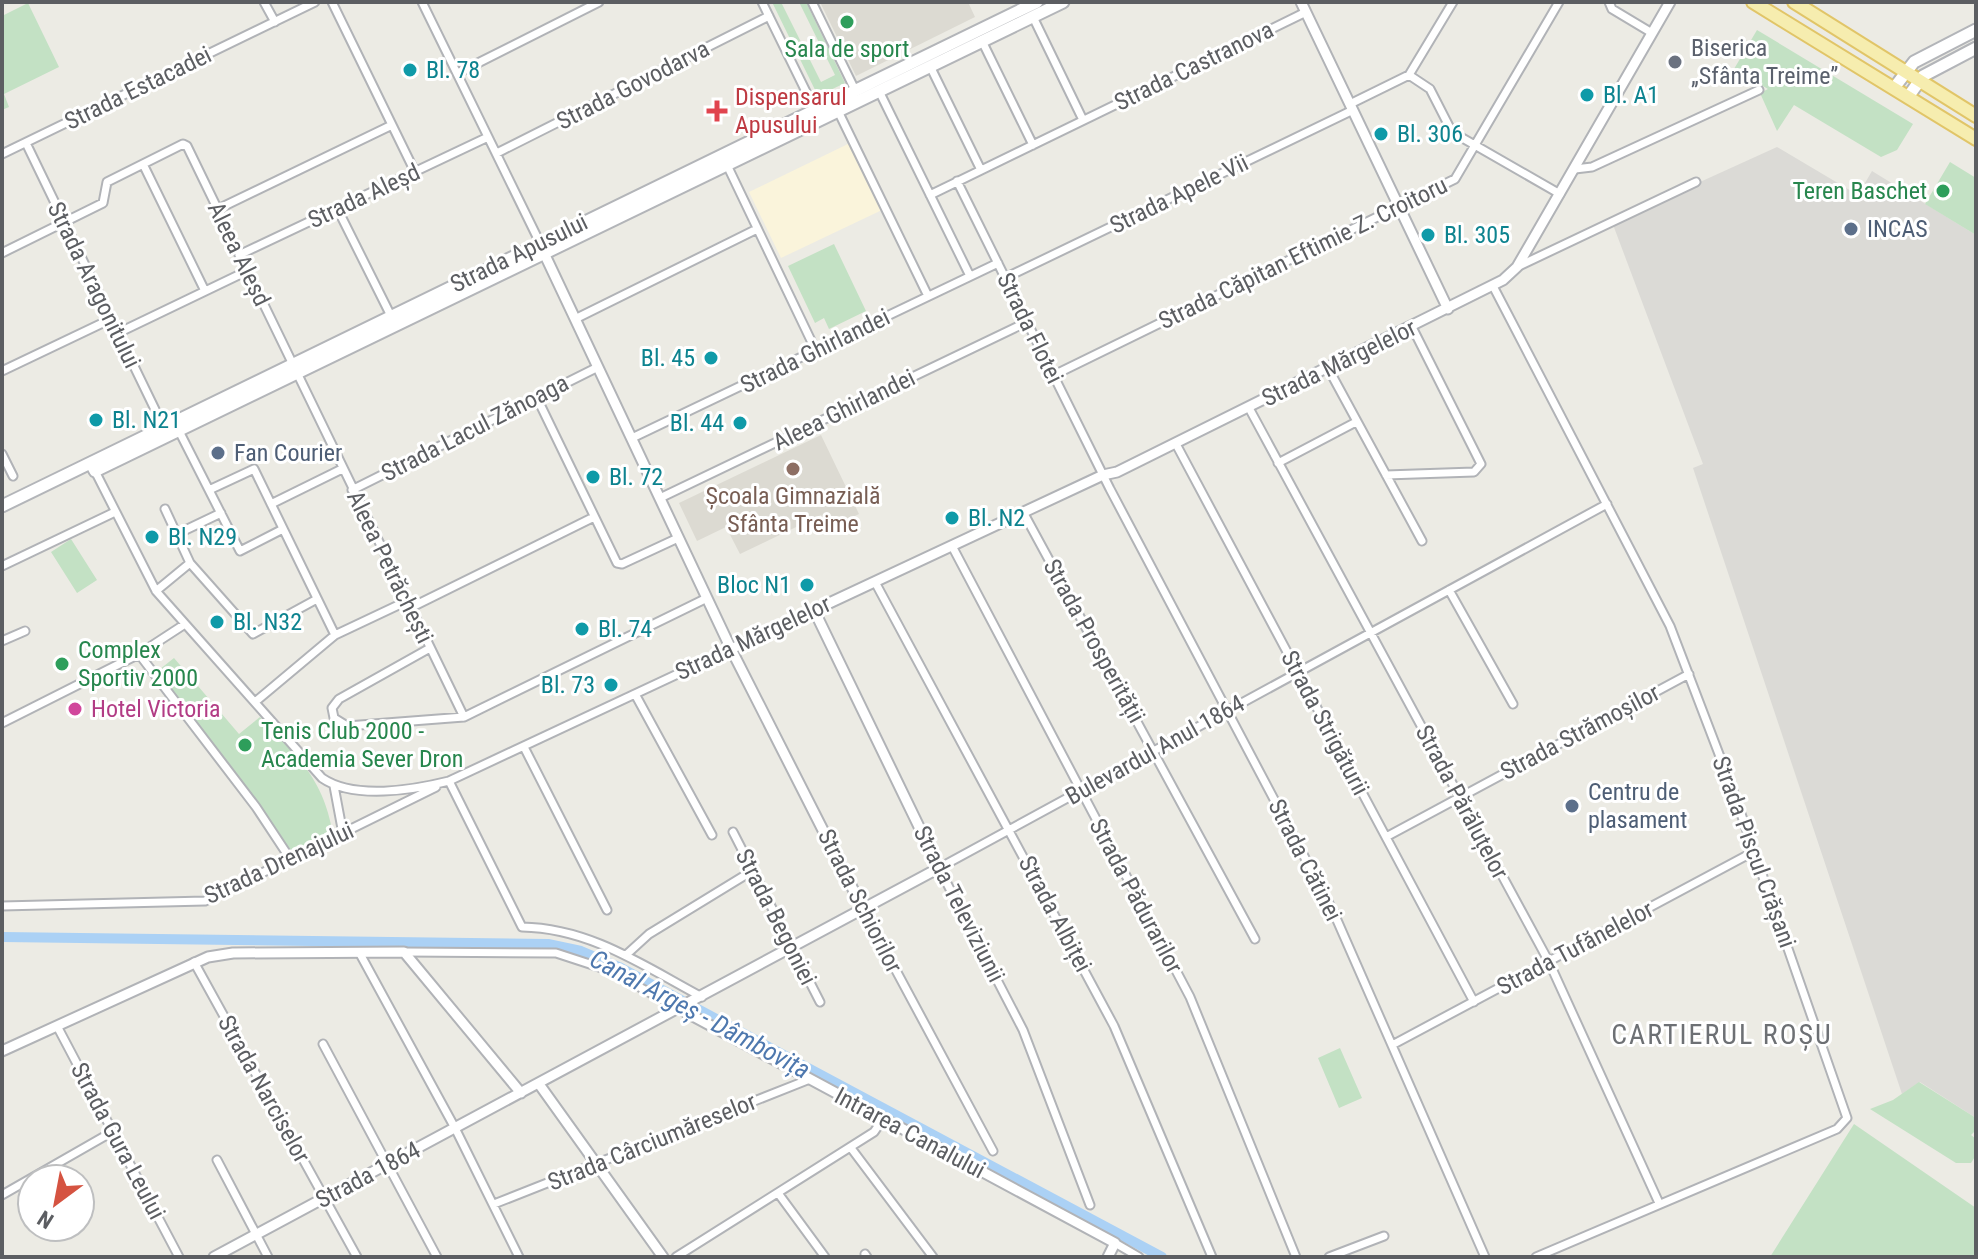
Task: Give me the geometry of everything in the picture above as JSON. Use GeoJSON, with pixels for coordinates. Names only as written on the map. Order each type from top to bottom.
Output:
{"type":"FeatureCollection","features":[{"type":"Feature","properties":{"kind":"main road","name":"Strada Apusului"},"geometry":{"type":"LineString","coordinates":[[93,467],[163,426],[293,369],[836,106],[879,91],[930,66],[1025,8],[1063,2]]}},
{"type":"Feature","properties":{"kind":"main road"},"geometry":{"type":"LineString","coordinates":[[1753,2],[1976,139]]}},
{"type":"Feature","properties":{"kind":"main road"},"geometry":{"type":"LineString","coordinates":[[1794,2],[1906,69],[1976,116]]}},
{"type":"Feature","properties":{"kind":"main road"},"geometry":{"type":"LineString","coordinates":[[1894,88],[1906,69],[1976,30]]}},
{"type":"Feature","properties":{"kind":"main road","name":"Strada Apusului"},"geometry":{"type":"LineString","coordinates":[[836,106],[855,90],[980,36]]}},
{"type":"Feature","properties":{"kind":"main road"},"geometry":{"type":"LineString","coordinates":[[1908,97],[1920,78],[1976,48]]}},
{"type":"Feature","properties":{"kind":"main road","name":"Strada Apusului"},"geometry":{"type":"LineString","coordinates":[[2,506],[179,431],[391,316],[542,248]]}},
{"type":"Feature","properties":{"kind":"main road"},"geometry":{"type":"LineString","coordinates":[[163,426],[179,431]]}},
{"type":"Feature","properties":{"kind":"street"},"geometry":{"type":"LineString","coordinates":[[264,2],[275,22]]}},
{"type":"Feature","properties":{"kind":"street","name":"Strada Estacadei"},"geometry":{"type":"LineString","coordinates":[[2,154],[315,2]]}},
{"type":"Feature","properties":{"kind":"street"},"geometry":{"type":"LineString","coordinates":[[332,2],[415,172]]}},
{"type":"Feature","properties":{"kind":"street"},"geometry":{"type":"LineString","coordinates":[[422,2],[497,153],[731,649]]}},
{"type":"Feature","properties":{"kind":"street"},"geometry":{"type":"LineString","coordinates":[[458,73],[599,2]]}},
{"type":"Feature","properties":{"kind":"street"},"geometry":{"type":"LineString","coordinates":[[762,2],[818,115]]}},
{"type":"Feature","properties":{"kind":"street"},"geometry":{"type":"LineString","coordinates":[[812,2],[855,90]]}},
{"type":"Feature","properties":{"kind":"street"},"geometry":{"type":"LineString","coordinates":[[1453,2],[1409,75],[1430,89],[1452,132],[1560,194]]}},
{"type":"Feature","properties":{"kind":"street","name":"Strada Căpitan Eftimie Z. Croitoru"},"geometry":{"type":"LineString","coordinates":[[1054,375],[1455,179],[1559,2]]}},
{"type":"Feature","properties":{"kind":"street"},"geometry":{"type":"LineString","coordinates":[[1609,2],[1612,9],[1652,33]]}},
{"type":"Feature","properties":{"kind":"street","name":"Strada Mărgelelor"},"geometry":{"type":"LineString","coordinates":[[1517,267],[1670,2]]}},
{"type":"Feature","properties":{"kind":"street"},"geometry":{"type":"LineString","coordinates":[[1303,7],[1448,309]]}},
{"type":"Feature","properties":{"kind":"street","name":"Strada Castranova"},"geometry":{"type":"LineString","coordinates":[[930,195],[1303,7]]}},
{"type":"Feature","properties":{"kind":"street"},"geometry":{"type":"LineString","coordinates":[[1025,8],[1083,120]]}},
{"type":"Feature","properties":{"kind":"street","name":"Strada Govodarva"},"geometry":{"type":"LineString","coordinates":[[497,153],[769,16]]}},
{"type":"Feature","properties":{"kind":"street"},"geometry":{"type":"LineString","coordinates":[[980,36],[1033,145]]}},
{"type":"Feature","properties":{"kind":"street"},"geometry":{"type":"LineString","coordinates":[[930,66],[981,170]]}},
{"type":"Feature","properties":{"kind":"street","name":"Strada Apele Vii"},"geometry":{"type":"LineString","coordinates":[[1005,278],[1351,107],[1409,75]]}},
{"type":"Feature","properties":{"kind":"street"},"geometry":{"type":"LineString","coordinates":[[1575,169],[1592,167],[1759,90]]}},
{"type":"Feature","properties":{"kind":"street"},"geometry":{"type":"LineString","coordinates":[[879,91],[970,276]]}},
{"type":"Feature","properties":{"kind":"street"},"geometry":{"type":"LineString","coordinates":[[836,106],[928,296]]}},
{"type":"Feature","properties":{"kind":"street"},"geometry":{"type":"LineString","coordinates":[[218,209],[392,125]]}},
{"type":"Feature","properties":{"kind":"street","name":"Strada Aleșd"},"geometry":{"type":"LineString","coordinates":[[239,255],[488,137]]}},
{"type":"Feature","properties":{"kind":"street","name":"Strada Aragonitului"},"geometry":{"type":"LineString","coordinates":[[26,143],[163,426]]}},
{"type":"Feature","properties":{"kind":"street","name":"Aleea Aleșd"},"geometry":{"type":"LineString","coordinates":[[143,164],[185,144],[293,369]]}},
{"type":"Feature","properties":{"kind":"street"},"geometry":{"type":"LineString","coordinates":[[724,160],[816,351]]}},
{"type":"Feature","properties":{"kind":"street"},"geometry":{"type":"LineString","coordinates":[[2,253],[103,203],[107,182],[143,164],[205,291]]}},
{"type":"Feature","properties":{"kind":"street","name":"Strada Flotei"},"geometry":{"type":"LineString","coordinates":[[957,181],[1103,475]]}},
{"type":"Feature","properties":{"kind":"street","name":"Strada Mărgelelor"},"geometry":{"type":"LineString","coordinates":[[334,786],[406,788],[449,781],[1023,512],[1176,444],[1493,286],[1517,267],[1696,182]]}},
{"type":"Feature","properties":{"kind":"street"},"geometry":{"type":"LineString","coordinates":[[337,208],[391,316]]}},
{"type":"Feature","properties":{"kind":"street"},"geometry":{"type":"LineString","coordinates":[[575,319],[757,229]]}},
{"type":"Feature","properties":{"kind":"street","name":"Strada Ghirlandei"},"geometry":{"type":"LineString","coordinates":[[632,438],[998,263]]}},
{"type":"Feature","properties":{"kind":"street"},"geometry":{"type":"LineString","coordinates":[[118,333],[247,271]]}},
{"type":"Feature","properties":{"kind":"street","name":"Strada Piscul Crășani"},"geometry":{"type":"LineString","coordinates":[[1493,286],[1670,626],[1755,851],[1847,1118],[1837,1129],[1536,1257]]}},
{"type":"Feature","properties":{"kind":"street"},"geometry":{"type":"LineString","coordinates":[[2,371],[111,319]]}},
{"type":"Feature","properties":{"kind":"street","name":"Aleea Ghirlandei"},"geometry":{"type":"LineString","coordinates":[[660,498],[1027,322]]}},
{"type":"Feature","properties":{"kind":"street"},"geometry":{"type":"LineString","coordinates":[[1386,475],[1474,472],[1481,464],[1412,327]]}},
{"type":"Feature","properties":{"kind":"street","name":"Strada Lacul Zănoaga"},"geometry":{"type":"LineString","coordinates":[[352,490],[598,367]]}},
{"type":"Feature","properties":{"kind":"street"},"geometry":{"type":"LineString","coordinates":[[1328,368],[1422,541]]}},
{"type":"Feature","properties":{"kind":"street","name":"Aleea Petrăchești"},"geometry":{"type":"LineString","coordinates":[[293,369],[464,717]]}},
{"type":"Feature","properties":{"kind":"street"},"geometry":{"type":"LineString","coordinates":[[537,398],[620,564],[678,538]]}},
{"type":"Feature","properties":{"kind":"street","name":"Strada Părăluțelor"},"geometry":{"type":"LineString","coordinates":[[1249,408],[1549,962],[1659,1203]]}},
{"type":"Feature","properties":{"kind":"street"},"geometry":{"type":"LineString","coordinates":[[1278,463],[1356,422]]}},
{"type":"Feature","properties":{"kind":"street"},"geometry":{"type":"LineString","coordinates":[[179,431],[240,551],[283,529]]}},
{"type":"Feature","properties":{"kind":"street","name":"Strada Strigăturii"},"geometry":{"type":"LineString","coordinates":[[1176,444],[1474,1002]]}},
{"type":"Feature","properties":{"kind":"street"},"geometry":{"type":"LineString","coordinates":[[2,454],[13,476]]}},
{"type":"Feature","properties":{"kind":"street"},"geometry":{"type":"LineString","coordinates":[[93,467],[156,591],[322,778],[334,786],[343,834]]}},
{"type":"Feature","properties":{"kind":"street"},"geometry":{"type":"LineString","coordinates":[[209,490],[254,469],[335,635]]}},
{"type":"Feature","properties":{"kind":"street"},"geometry":{"type":"LineString","coordinates":[[271,504],[342,469]]}},
{"type":"Feature","properties":{"kind":"street","name":"Strada Cătinei"},"geometry":{"type":"LineString","coordinates":[[1103,475],[1333,911],[1485,1257]]}},
{"type":"Feature","properties":{"kind":"street","name":"Bulevardul Anul 1864"},"geometry":{"type":"LineString","coordinates":[[678,1008],[1607,504]]}},
{"type":"Feature","properties":{"kind":"street"},"geometry":{"type":"LineString","coordinates":[[165,509],[190,563],[253,634],[317,599]]}},
{"type":"Feature","properties":{"kind":"street"},"geometry":{"type":"LineString","coordinates":[[2,566],[115,512]]}},
{"type":"Feature","properties":{"kind":"street","name":"Strada Prosperității"},"geometry":{"type":"LineString","coordinates":[[1023,512],[1255,939]]}},
{"type":"Feature","properties":{"kind":"street"},"geometry":{"type":"LineString","coordinates":[[177,534],[221,513]]}},
{"type":"Feature","properties":{"kind":"street"},"geometry":{"type":"LineString","coordinates":[[255,702],[335,635],[594,517]]}},
{"type":"Feature","properties":{"kind":"street","name":"Strada Pădurarilor"},"geometry":{"type":"LineString","coordinates":[[952,546],[1190,997],[1296,1257]]}},
{"type":"Feature","properties":{"kind":"street"},"geometry":{"type":"LineString","coordinates":[[156,591],[190,563]]}},
{"type":"Feature","properties":{"kind":"street","name":"Strada Albiței"},"geometry":{"type":"LineString","coordinates":[[875,582],[1114,1026],[1212,1257]]}},
{"type":"Feature","properties":{"kind":"street"},"geometry":{"type":"LineString","coordinates":[[1449,590],[1513,704]]}},
{"type":"Feature","properties":{"kind":"street"},"geometry":{"type":"LineString","coordinates":[[430,648],[339,699],[332,708],[334,718],[347,726],[464,717],[707,598]]}},
{"type":"Feature","properties":{"kind":"street","name":"Strada Televiziunii"},"geometry":{"type":"LineString","coordinates":[[814,610],[939,868],[1023,1030],[1090,1205]]}},
{"type":"Feature","properties":{"kind":"street"},"geometry":{"type":"LineString","coordinates":[[2,723],[139,654],[185,624]]}},
{"type":"Feature","properties":{"kind":"street"},"geometry":{"type":"LineString","coordinates":[[2,641],[25,631]]}},
{"type":"Feature","properties":{"kind":"street","name":"Strada Schiorilor"},"geometry":{"type":"LineString","coordinates":[[731,649],[863,909],[993,1151]]}},
{"type":"Feature","properties":{"kind":"street"},"geometry":{"type":"LineString","coordinates":[[139,654],[291,860]]}},
{"type":"Feature","properties":{"kind":"street","name":"Strada Strămoșilor"},"geometry":{"type":"LineString","coordinates":[[1386,837],[1689,674]]}},
{"type":"Feature","properties":{"kind":"street"},"geometry":{"type":"LineString","coordinates":[[635,694],[712,835]]}},
{"type":"Feature","properties":{"kind":"street"},"geometry":{"type":"LineString","coordinates":[[524,747],[607,910]]}},
{"type":"Feature","properties":{"kind":"street"},"geometry":{"type":"LineString","coordinates":[[449,781],[522,927],[577,933],[626,955],[702,997]]}},
{"type":"Feature","properties":{"kind":"street","name":"Strada Drenajului"},"geometry":{"type":"LineString","coordinates":[[2,906],[205,901],[449,781]]}},
{"type":"Feature","properties":{"kind":"street","name":"Strada Begoniei"},"geometry":{"type":"LineString","coordinates":[[733,832],[820,1002]]}},
{"type":"Feature","properties":{"kind":"street","name":"Strada Tufănelelor"},"geometry":{"type":"LineString","coordinates":[[1394,1044],[1755,851]]}},
{"type":"Feature","properties":{"kind":"street"},"geometry":{"type":"LineString","coordinates":[[626,955],[649,934],[752,871]]}},
{"type":"Feature","properties":{"kind":"street"},"geometry":{"type":"LineString","coordinates":[[359,952],[455,1128],[519,1257]]}},
{"type":"Feature","properties":{"kind":"street"},"geometry":{"type":"LineString","coordinates":[[404,952],[521,1093]]}},
{"type":"Feature","properties":{"kind":"street","name":"Intrarea Canalului"},"geometry":{"type":"LineString","coordinates":[[2,1051],[194,962],[233,953],[556,953],[608,970],[1139,1257]]}},
{"type":"Feature","properties":{"kind":"street","name":"Strada Narciselor"},"geometry":{"type":"LineString","coordinates":[[194,962],[357,1257]]}},
{"type":"Feature","properties":{"kind":"street","name":"Strada 1864"},"geometry":{"type":"LineString","coordinates":[[214,1257],[678,1008]]}},
{"type":"Feature","properties":{"kind":"street","name":"Strada Gura Leului"},"geometry":{"type":"LineString","coordinates":[[57,1026],[179,1257]]}},
{"type":"Feature","properties":{"kind":"street"},"geometry":{"type":"LineString","coordinates":[[323,1044],[437,1257]]}},
{"type":"Feature","properties":{"kind":"street","name":"Strada Cârciumăreselor"},"geometry":{"type":"LineString","coordinates":[[494,1204],[810,1079]]}},
{"type":"Feature","properties":{"kind":"street"},"geometry":{"type":"LineString","coordinates":[[539,1084],[663,1257]]}},
{"type":"Feature","properties":{"kind":"street"},"geometry":{"type":"LineString","coordinates":[[676,1257],[851,1148],[874,1132],[883,1119]]}},
{"type":"Feature","properties":{"kind":"street"},"geometry":{"type":"LineString","coordinates":[[2,1195],[112,1132]]}},
{"type":"Feature","properties":{"kind":"street"},"geometry":{"type":"LineString","coordinates":[[851,1148],[933,1257]]}},
{"type":"Feature","properties":{"kind":"street"},"geometry":{"type":"LineString","coordinates":[[217,1160],[268,1257]]}},
{"type":"Feature","properties":{"kind":"street"},"geometry":{"type":"LineString","coordinates":[[778,1193],[825,1257]]}},
{"type":"Feature","properties":{"kind":"street"},"geometry":{"type":"LineString","coordinates":[[1329,1257],[1384,1236]]}},
{"type":"Feature","properties":{"kind":"street"},"geometry":{"type":"LineString","coordinates":[[1108,1257],[1115,1243]]}},
{"type":"Feature","properties":{"kind":"shaded area"},"geometry":{"type":"Polygon","coordinates":[[[820,2],[968,2],[975,17],[856,76],[820,2]]]}},
{"type":"Feature","properties":{"kind":"shaded area"},"geometry":{"type":"Polygon","coordinates":[[[850,143],[882,210],[781,258],[749,192],[850,143]]]}},
{"type":"Feature","properties":{"kind":"shaded area"},"geometry":{"type":"Polygon","coordinates":[[[1777,147],[1858,195],[1872,171],[1976,235],[1976,1118],[1920,1082],[1902,1094],[1693,468],[1703,464],[1612,222],[1777,147]]]}},
{"type":"Feature","properties":{"kind":"shaded area","name":"Școala Gimnazială Sfânta Treime"},"geometry":{"type":"Polygon","coordinates":[[[821,435],[859,514],[828,529],[821,515],[740,554],[726,527],[697,541],[679,503],[821,435]]]}},
{"type":"Feature","properties":{"kind":"green space"},"geometry":{"type":"Polygon","coordinates":[[[772,2],[781,2],[821,82],[835,75],[799,2],[806,2],[845,83],[818,96],[772,2]]]}},
{"type":"Feature","properties":{"kind":"green space"},"geometry":{"type":"Polygon","coordinates":[[[28,3],[59,67],[4,94],[9,107],[2,110],[2,16],[28,3]]]}},
{"type":"Feature","properties":{"kind":"green space"},"geometry":{"type":"Polygon","coordinates":[[[1757,30],[1913,124],[1897,150],[1881,157],[1794,105],[1777,131],[1760,93],[1768,89],[1734,69],[1757,30]]]}},
{"type":"Feature","properties":{"kind":"green space"},"geometry":{"type":"Polygon","coordinates":[[[1950,162],[1976,178],[1976,235],[1925,204],[1950,162]]]}},
{"type":"Feature","properties":{"kind":"green space"},"geometry":{"type":"Polygon","coordinates":[[[834,244],[866,311],[829,329],[824,318],[815,323],[788,266],[834,244]]]}},
{"type":"Feature","properties":{"kind":"green space"},"geometry":{"type":"Polygon","coordinates":[[[71,539],[97,580],[77,593],[51,552],[71,539]]]}},
{"type":"Feature","properties":{"kind":"green space","name":"Tenis Club 2000 - Academia Sever Dron"},"geometry":{"type":"Polygon","coordinates":[[[174,658],[239,734],[260,717],[314,780],[332,829],[291,854],[224,757],[217,760],[150,677],[174,658]]]}},
{"type":"Feature","properties":{"kind":"green space"},"geometry":{"type":"Polygon","coordinates":[[[1340,1048],[1362,1098],[1339,1108],[1318,1058],[1340,1048]]]}},
{"type":"Feature","properties":{"kind":"green space"},"geometry":{"type":"Polygon","coordinates":[[[1919,1082],[1976,1118],[1976,1130],[1971,1135],[1976,1139],[1976,1155],[1971,1163],[1956,1163],[1870,1109],[1893,1100],[1919,1082]]]}},
{"type":"Feature","properties":{"kind":"green space"},"geometry":{"type":"Polygon","coordinates":[[[1854,1124],[1976,1208],[1976,1257],[1770,1257],[1854,1124]]]}},
{"type":"Feature","properties":{"kind":"waterway","name":"Canal Argeș - Dâmbovița"},"geometry":{"type":"LineString","coordinates":[[2,937],[548,944],[581,951],[619,967],[1162,1257]]}},
{"type":"Feature","properties":{"kind":"place","name":"Sala de sport"},"geometry":{"type":"Point","coordinates":[847,22]}},
{"type":"Feature","properties":{"kind":"place","name":"Biserica „Sfânta Treime”"},"geometry":{"type":"Point","coordinates":[1675,62]}},
{"type":"Feature","properties":{"kind":"place","name":"Bl. 78"},"geometry":{"type":"Point","coordinates":[410,70]}},
{"type":"Feature","properties":{"kind":"place","name":"Bl. A1"},"geometry":{"type":"Point","coordinates":[1587,95]}},
{"type":"Feature","properties":{"kind":"place","name":"Dispensarul Apusului"},"geometry":{"type":"Point","coordinates":[717,111]}},
{"type":"Feature","properties":{"kind":"place","name":"Bl. 306"},"geometry":{"type":"Point","coordinates":[1381,134]}},
{"type":"Feature","properties":{"kind":"place","name":"Teren Baschet"},"geometry":{"type":"Point","coordinates":[1943,191]}},
{"type":"Feature","properties":{"kind":"place","name":"INCAS"},"geometry":{"type":"Point","coordinates":[1851,229]}},
{"type":"Feature","properties":{"kind":"place","name":"Bl. 305"},"geometry":{"type":"Point","coordinates":[1428,235]}},
{"type":"Feature","properties":{"kind":"place","name":"Bl. 45"},"geometry":{"type":"Point","coordinates":[711,358]}},
{"type":"Feature","properties":{"kind":"place","name":"Bl. N21"},"geometry":{"type":"Point","coordinates":[96,420]}},
{"type":"Feature","properties":{"kind":"place","name":"Bl. 44"},"geometry":{"type":"Point","coordinates":[740,423]}},
{"type":"Feature","properties":{"kind":"place","name":"Fan Courier"},"geometry":{"type":"Point","coordinates":[218,453]}},
{"type":"Feature","properties":{"kind":"place","name":"Școala Gimnazială Sfânta Treime"},"geometry":{"type":"Point","coordinates":[793,469]}},
{"type":"Feature","properties":{"kind":"place","name":"Bl. 72"},"geometry":{"type":"Point","coordinates":[593,477]}},
{"type":"Feature","properties":{"kind":"place","name":"Bl. N2"},"geometry":{"type":"Point","coordinates":[952,518]}},
{"type":"Feature","properties":{"kind":"place","name":"Bl. N29"},"geometry":{"type":"Point","coordinates":[152,537]}},
{"type":"Feature","properties":{"kind":"place","name":"Bloc N1"},"geometry":{"type":"Point","coordinates":[807,585]}},
{"type":"Feature","properties":{"kind":"place","name":"Bl. N32"},"geometry":{"type":"Point","coordinates":[217,622]}},
{"type":"Feature","properties":{"kind":"place","name":"Bl. 74"},"geometry":{"type":"Point","coordinates":[582,629]}},
{"type":"Feature","properties":{"kind":"place","name":"Complex Sportiv 2000"},"geometry":{"type":"Point","coordinates":[62,664]}},
{"type":"Feature","properties":{"kind":"place","name":"Bl. 73"},"geometry":{"type":"Point","coordinates":[611,685]}},
{"type":"Feature","properties":{"kind":"place","name":"Hotel Victoria"},"geometry":{"type":"Point","coordinates":[75,709]}},
{"type":"Feature","properties":{"kind":"place","name":"Tenis Club 2000 - Academia Sever Dron"},"geometry":{"type":"Point","coordinates":[245,745]}},
{"type":"Feature","properties":{"kind":"place","name":"Centru de plasament"},"geometry":{"type":"Point","coordinates":[1572,806]}},
{"type":"Feature","properties":{"kind":"district","name":"CARTIERUL ROȘU"},"geometry":{"type":"Point","coordinates":[1722,1034]}}]}
